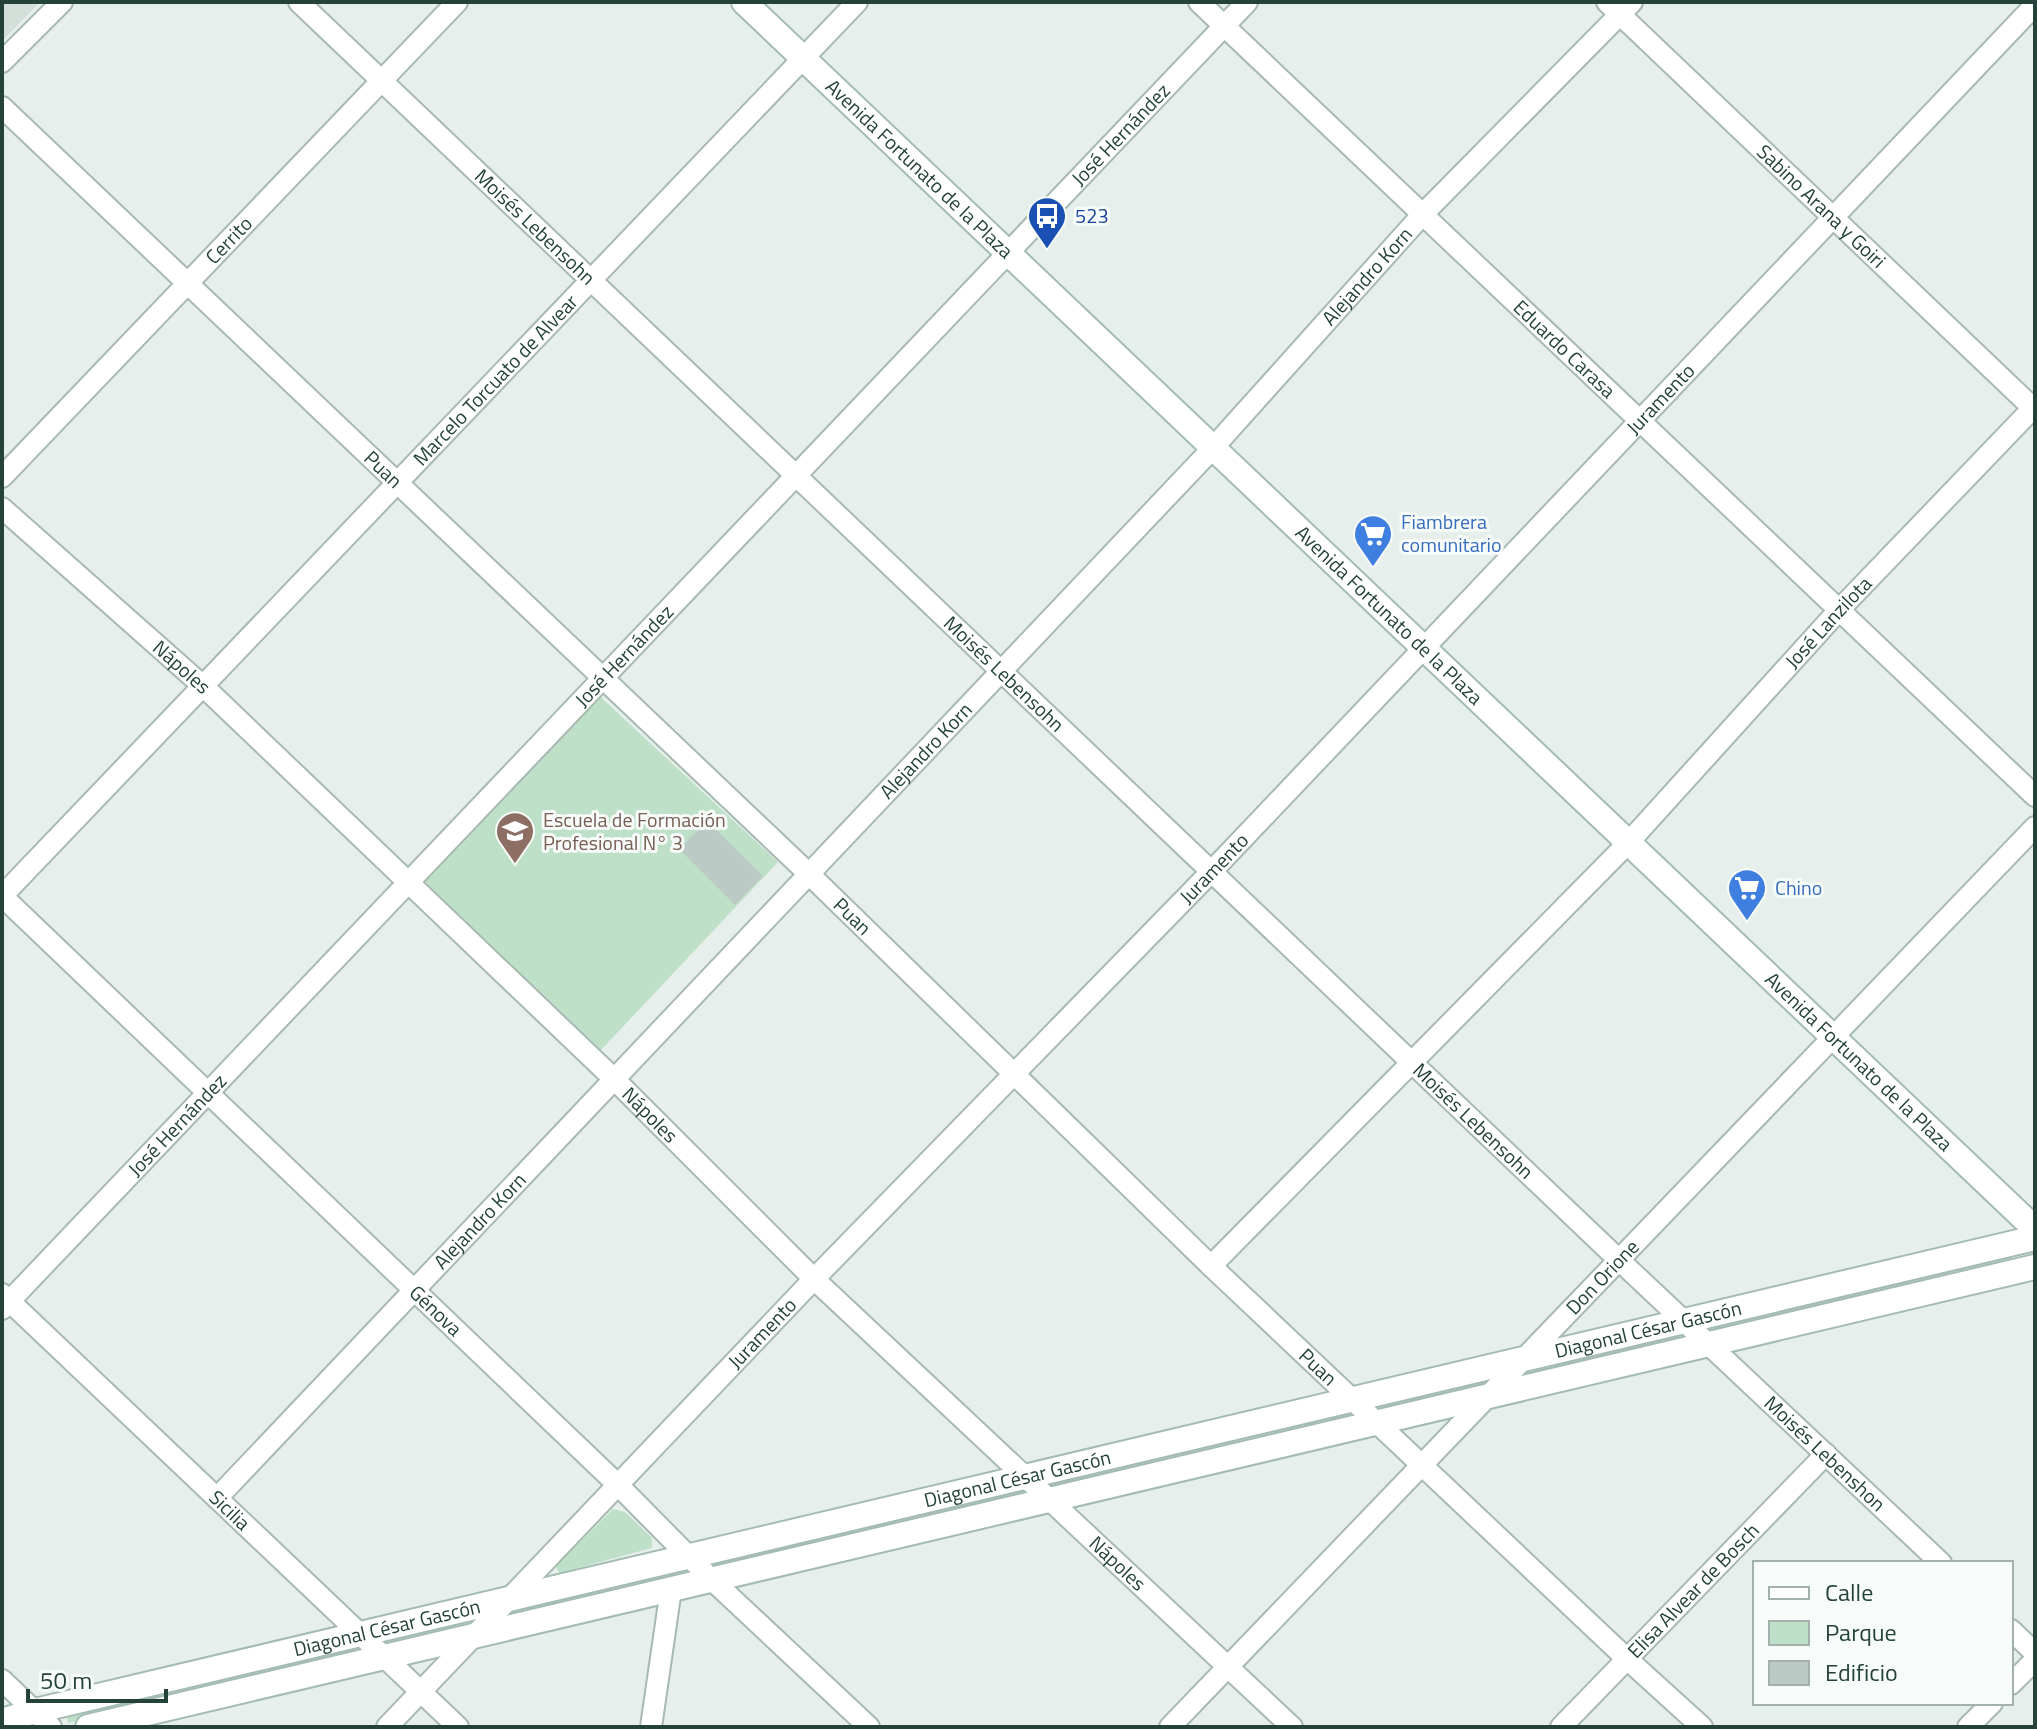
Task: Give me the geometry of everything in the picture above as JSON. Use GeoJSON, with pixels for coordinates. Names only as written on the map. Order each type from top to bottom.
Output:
{"type":"FeatureCollection","features":[{"type":"Feature","properties":{"kind":"street"},"geometry":{"type":"LineString","coordinates":[[2,62],[62,2]]}},
{"type":"Feature","properties":{"kind":"street","name":"Moisés Lebensohn"},"geometry":{"type":"LineString","coordinates":[[299,2],[1412,1064],[1710,1344]]}},
{"type":"Feature","properties":{"kind":"street","name":"Cerrito"},"geometry":{"type":"LineString","coordinates":[[2,477],[457,2]]}},
{"type":"Feature","properties":{"kind":"street","name":"Avenida Fortunato de la Plaza"},"geometry":{"type":"LineString","coordinates":[[744,2],[2035,1229]]}},
{"type":"Feature","properties":{"kind":"street","name":"Marcelo Torcuato de Alvear"},"geometry":{"type":"LineString","coordinates":[[2,896],[857,2]]}},
{"type":"Feature","properties":{"kind":"street","name":"Eduardo Carasa"},"geometry":{"type":"LineString","coordinates":[[1199,2],[2035,796]]}},
{"type":"Feature","properties":{"kind":"street","name":"José Hernández"},"geometry":{"type":"LineString","coordinates":[[4,1301],[408,883],[1247,2]]}},
{"type":"Feature","properties":{"kind":"street","name":"Juramento"},"geometry":{"type":"LineString","coordinates":[[387,1727],[1012,1073],[1211,872],[2035,5]]}},
{"type":"Feature","properties":{"kind":"street","name":"Sabino Arana y Goiri"},"geometry":{"type":"LineString","coordinates":[[1620,6],[1833,217],[2034,408]]}},
{"type":"Feature","properties":{"kind":"street","name":"Alejandro Korn"},"geometry":{"type":"LineString","coordinates":[[217,1498],[1212,449],[1422,215],[1620,6]]}},
{"type":"Feature","properties":{"kind":"street","name":"Puan"},"geometry":{"type":"LineString","coordinates":[[2,107],[809,874],[1375,1423],[1702,1727]]}},
{"type":"Feature","properties":{"kind":"street","name":"José Lanzilota"},"geometry":{"type":"LineString","coordinates":[[1211,1266],[1628,843],[1839,610],[2034,408]]}},
{"type":"Feature","properties":{"kind":"street","name":"Nápoles"},"geometry":{"type":"LineString","coordinates":[[2,508],[203,686],[614,1079],[814,1279],[1292,1727]]}},
{"type":"Feature","properties":{"kind":"street","name":"Don Orione"},"geometry":{"type":"LineString","coordinates":[[1170,1727],[2035,827]]}},
{"type":"Feature","properties":{"kind":"street","name":"Génova"},"geometry":{"type":"LineString","coordinates":[[2,896],[618,1485],[689,1558],[869,1727]]}},
{"type":"Feature","properties":{"kind":"street","name":"Diagonal César Gascón"},"geometry":{"type":"LineString","coordinates":[[2,1721],[43,1719],[361,1635],[2035,1238]]}},
{"type":"Feature","properties":{"kind":"street","name":"Diagonal César Gascón"},"geometry":{"type":"LineString","coordinates":[[88,1727],[2035,1267]]}},
{"type":"Feature","properties":{"kind":"street","name":"Sicilia"},"geometry":{"type":"LineString","coordinates":[[4,1301],[458,1727]]}},
{"type":"Feature","properties":{"kind":"street","name":"Moisés Lebenshon"},"geometry":{"type":"LineString","coordinates":[[1710,1344],[1939,1561]]}},
{"type":"Feature","properties":{"kind":"street","name":"Elisa Alvear de Bosch"},"geometry":{"type":"LineString","coordinates":[[1561,1727],[1826,1454]]}},
{"type":"Feature","properties":{"kind":"street"},"geometry":{"type":"LineString","coordinates":[[651,1727],[671,1589]]}},
{"type":"Feature","properties":{"kind":"street"},"geometry":{"type":"LineString","coordinates":[[2013,1632],[2035,1653]]}},
{"type":"Feature","properties":{"kind":"street"},"geometry":{"type":"LineString","coordinates":[[2013,1682],[2035,1660]]}},
{"type":"Feature","properties":{"kind":"street"},"geometry":{"type":"LineString","coordinates":[[2,1680],[43,1719]]}},
{"type":"Feature","properties":{"kind":"street"},"geometry":{"type":"LineString","coordinates":[[1968,1727],[1990,1705]]}},
{"type":"Feature","properties":{"kind":"shaded area"},"geometry":{"type":"Polygon","coordinates":[[[2,2],[40,2],[2,41],[2,2]]]}},
{"type":"Feature","properties":{"kind":"green space"},"geometry":{"type":"Polygon","coordinates":[[[592,689],[778,862],[601,1050],[415,877],[592,689]]]}},
{"type":"Feature","properties":{"kind":"green space"},"geometry":{"type":"Polygon","coordinates":[[[2011,1252],[2014,1265],[1722,1333],[1711,1323],[2011,1252]]]}},
{"type":"Feature","properties":{"kind":"green space"},"geometry":{"type":"Polygon","coordinates":[[[1675,1332],[1686,1342],[1527,1380],[1542,1363],[1675,1332]]]}},
{"type":"Feature","properties":{"kind":"green space"},"geometry":{"type":"Polygon","coordinates":[[[1493,1375],[1476,1392],[1384,1413],[1373,1403],[1493,1375]]]}},
{"type":"Feature","properties":{"kind":"green space"},"geometry":{"type":"Polygon","coordinates":[[[1343,1410],[1354,1420],[1063,1489],[1052,1479],[1343,1410]]]}},
{"type":"Feature","properties":{"kind":"green space"},"geometry":{"type":"Polygon","coordinates":[[[1014,1488],[1026,1498],[720,1570],[709,1560],[1014,1488]]]}},
{"type":"Feature","properties":{"kind":"green space"},"geometry":{"type":"Polygon","coordinates":[[[613,1509],[625,1512],[652,1538],[652,1548],[559,1573],[556,1566],[613,1509]]]}},
{"type":"Feature","properties":{"kind":"green space"},"geometry":{"type":"Polygon","coordinates":[[[679,1567],[689,1577],[513,1618],[528,1602],[679,1567]]]}},
{"type":"Feature","properties":{"kind":"green space"},"geometry":{"type":"Polygon","coordinates":[[[468,1617],[449,1634],[394,1646],[383,1637],[468,1617]]]}},
{"type":"Feature","properties":{"kind":"green space"},"geometry":{"type":"Polygon","coordinates":[[[350,1645],[361,1654],[68,1723],[66,1712],[350,1645]]]}},
{"type":"Feature","properties":{"kind":"building"},"geometry":{"type":"Polygon","coordinates":[[[707,821],[763,876],[735,905],[679,849],[707,821]]]}},
{"type":"Feature","properties":{"kind":"place","name":"523"},"geometry":{"type":"Point","coordinates":[1047,250]}},
{"type":"Feature","properties":{"kind":"place","name":"Fiambrera comunitario"},"geometry":{"type":"Point","coordinates":[1373,568]}},
{"type":"Feature","properties":{"kind":"place","name":"Escuela de Formación Profesional N° 3"},"geometry":{"type":"Point","coordinates":[515,865]}},
{"type":"Feature","properties":{"kind":"place","name":"Chino"},"geometry":{"type":"Point","coordinates":[1747,922]}}]}
